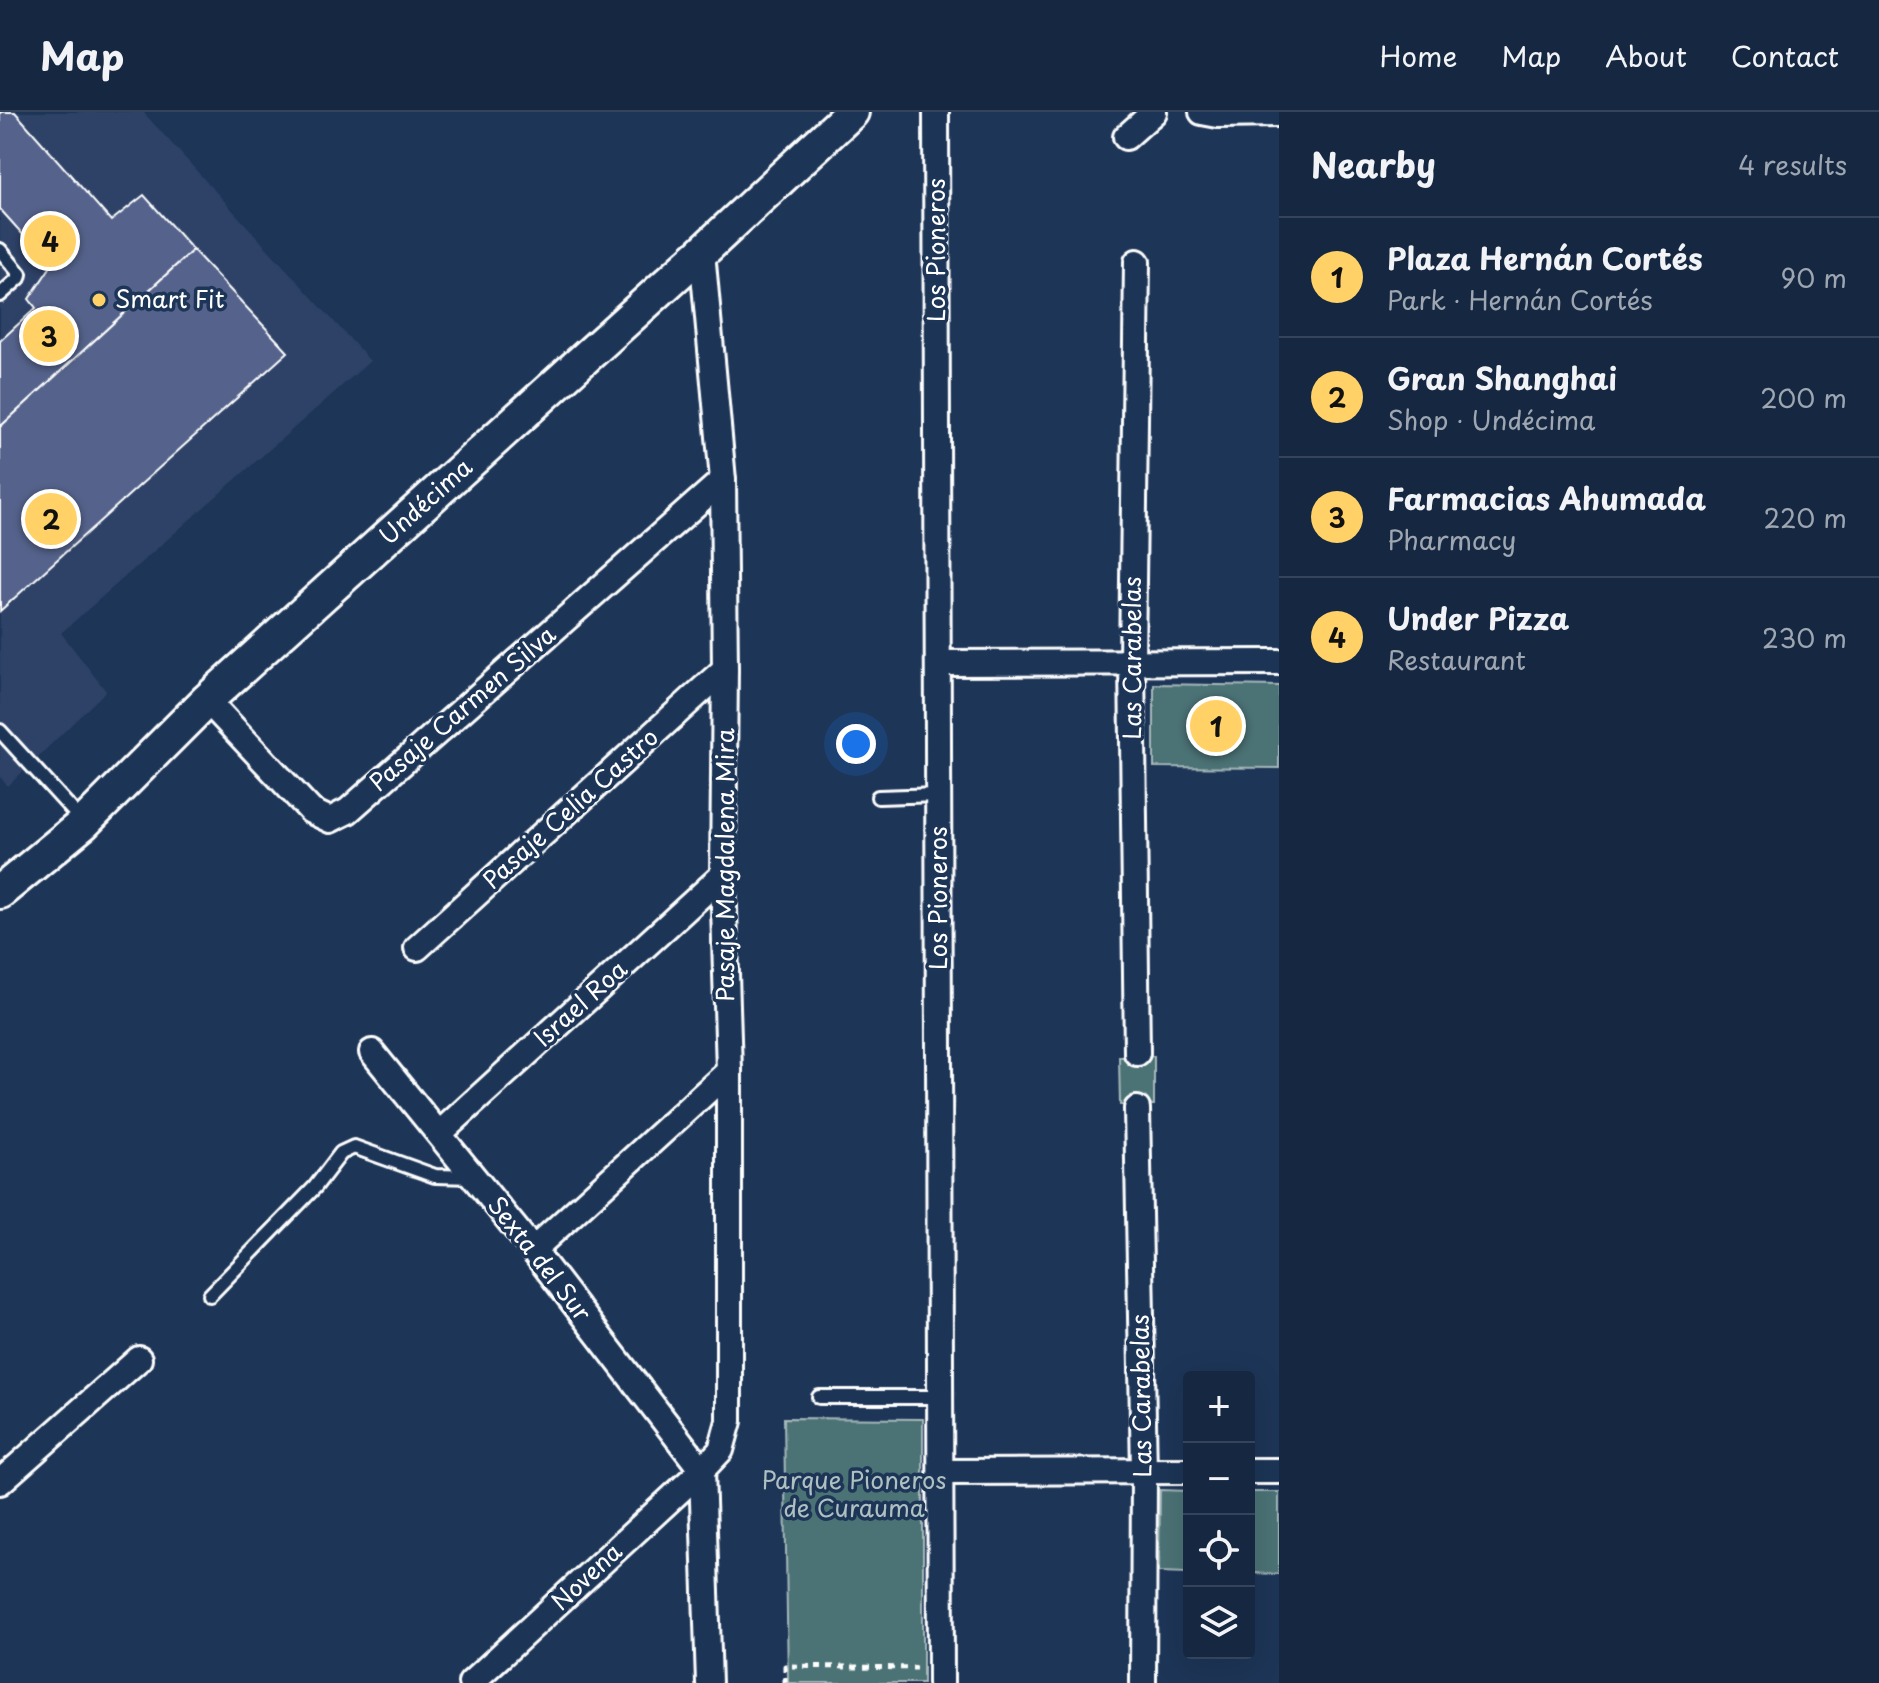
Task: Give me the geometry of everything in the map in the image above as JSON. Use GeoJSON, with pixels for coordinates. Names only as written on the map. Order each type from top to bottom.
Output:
{"type":"FeatureCollection","features":[{"type":"Feature","properties":{"kind":"street","name":"Undécima"},"geometry":{"type":"LineString","coordinates":[[0,892],[84,823],[207,700],[702,252],[852,112]]}},
{"type":"Feature","properties":{"kind":"street","name":"Los Pioneros"},"geometry":{"type":"LineString","coordinates":[[936,112],[941,1676]]}},
{"type":"Feature","properties":{"kind":"street"},"geometry":{"type":"LineString","coordinates":[[1126,137],[1154,112]]}},
{"type":"Feature","properties":{"kind":"street"},"geometry":{"type":"LineString","coordinates":[[1202,112],[1218,115],[1279,114]]}},
{"type":"Feature","properties":{"kind":"street","name":"Pasaje Magdalena Mira"},"geometry":{"type":"LineString","coordinates":[[702,252],[723,480],[723,875],[729,1071],[729,1421],[721,1450],[702,1470]]}},
{"type":"Feature","properties":{"kind":"street","name":"Las Carabelas"},"geometry":{"type":"LineString","coordinates":[[1137,262],[1132,662],[1137,1053]]}},
{"type":"Feature","properties":{"kind":"street","name":"Pasaje Carmen Silva"},"geometry":{"type":"LineString","coordinates":[[207,700],[311,811],[330,820],[348,811],[723,480]]}},
{"type":"Feature","properties":{"kind":"street"},"geometry":{"type":"LineString","coordinates":[[938,663],[1279,662]]}},
{"type":"Feature","properties":{"kind":"street","name":"Pasaje Celia Castro"},"geometry":{"type":"LineString","coordinates":[[417,948],[725,669]]}},
{"type":"Feature","properties":{"kind":"street","name":"Israel Roa"},"geometry":{"type":"LineString","coordinates":[[440,1133],[723,875]]}},
{"type":"Feature","properties":{"kind":"street","name":"Sexta del Sur"},"geometry":{"type":"LineString","coordinates":[[372,1052],[533,1250],[702,1470]]}},
{"type":"Feature","properties":{"kind":"street"},"geometry":{"type":"LineString","coordinates":[[533,1250],[729,1071]]}},
{"type":"Feature","properties":{"kind":"street","name":"Las Carabelas"},"geometry":{"type":"LineString","coordinates":[[1137,1109],[1144,1472],[1143,1683]]}},
{"type":"Feature","properties":{"kind":"street"},"geometry":{"type":"LineString","coordinates":[[0,1482],[139,1359]]}},
{"type":"Feature","properties":{"kind":"street"},"geometry":{"type":"LineString","coordinates":[[702,1470],[709,1683]]}},
{"type":"Feature","properties":{"kind":"street","name":"Novena"},"geometry":{"type":"LineString","coordinates":[[471,1683],[702,1470]]}},
{"type":"Feature","properties":{"kind":"street"},"geometry":{"type":"LineString","coordinates":[[942,1472],[1183,1471]]}},
{"type":"Feature","properties":{"kind":"street"},"geometry":{"type":"LineString","coordinates":[[1255,1471],[1279,1471]]}},
{"type":"Feature","properties":{"kind":"lane"},"geometry":{"type":"LineString","coordinates":[[0,250],[20,274],[0,295]]}},
{"type":"Feature","properties":{"kind":"lane"},"geometry":{"type":"LineString","coordinates":[[0,731],[84,823]]}},
{"type":"Feature","properties":{"kind":"lane"},"geometry":{"type":"LineString","coordinates":[[878,797],[938,795]]}},
{"type":"Feature","properties":{"kind":"lane"},"geometry":{"type":"LineString","coordinates":[[210,1295],[315,1187],[341,1153],[354,1147],[435,1176],[475,1177]]}},
{"type":"Feature","properties":{"kind":"lane"},"geometry":{"type":"LineString","coordinates":[[819,1397],[941,1397]]}},
{"type":"Feature","properties":{"kind":"path"},"geometry":{"type":"LineString","coordinates":[[785,1683],[785,1666],[941,1676]]}},
{"type":"Feature","properties":{"kind":"shaded area"},"geometry":{"type":"Polygon","coordinates":[[[0,112],[143,112],[370,361],[61,633],[106,691],[8,786],[0,777],[0,112]]]}},
{"type":"Feature","properties":{"kind":"green space"},"geometry":{"type":"Polygon","coordinates":[[[1154,684],[1279,686],[1279,768],[1154,767],[1154,684]]]}},
{"type":"Feature","properties":{"kind":"green space"},"geometry":{"type":"Polygon","coordinates":[[[1154,1056],[1154,1105],[1120,1105],[1119,1057],[1154,1056]]]}},
{"type":"Feature","properties":{"kind":"green space","name":"Parque Pioneros de Curauma"},"geometry":{"type":"Polygon","coordinates":[[[784,1418],[923,1419],[923,1683],[788,1683],[784,1418]]]}},
{"type":"Feature","properties":{"kind":"green space"},"geometry":{"type":"Polygon","coordinates":[[[1160,1490],[1183,1491],[1183,1573],[1159,1572],[1160,1490]]]}},
{"type":"Feature","properties":{"kind":"green space"},"geometry":{"type":"Polygon","coordinates":[[[1255,1492],[1279,1492],[1279,1574],[1255,1573],[1255,1492]]]}},
{"type":"Feature","properties":{"kind":"building"},"geometry":{"type":"Polygon","coordinates":[[[0,112],[15,112],[111,221],[144,195],[193,250],[0,427],[0,341],[36,308],[29,299],[51,266],[0,209],[0,112]]]}},
{"type":"Feature","properties":{"kind":"building"},"geometry":{"type":"Polygon","coordinates":[[[193,250],[288,352],[0,611],[0,427],[193,250]]]}},
{"type":"Feature","properties":{"kind":"place","name":"Under Pizza"},"geometry":{"type":"Point","coordinates":[50,241]}},
{"type":"Feature","properties":{"kind":"place","name":"Smart Fit"},"geometry":{"type":"Point","coordinates":[99,300]}},
{"type":"Feature","properties":{"kind":"place","name":"Farmacias Ahumada"},"geometry":{"type":"Point","coordinates":[49,336]}},
{"type":"Feature","properties":{"kind":"place","name":"Gran Shanghai"},"geometry":{"type":"Point","coordinates":[51,519]}},
{"type":"Feature","properties":{"kind":"place","name":"Plaza Hernán Cortés"},"geometry":{"type":"Point","coordinates":[1216,726]}}]}
